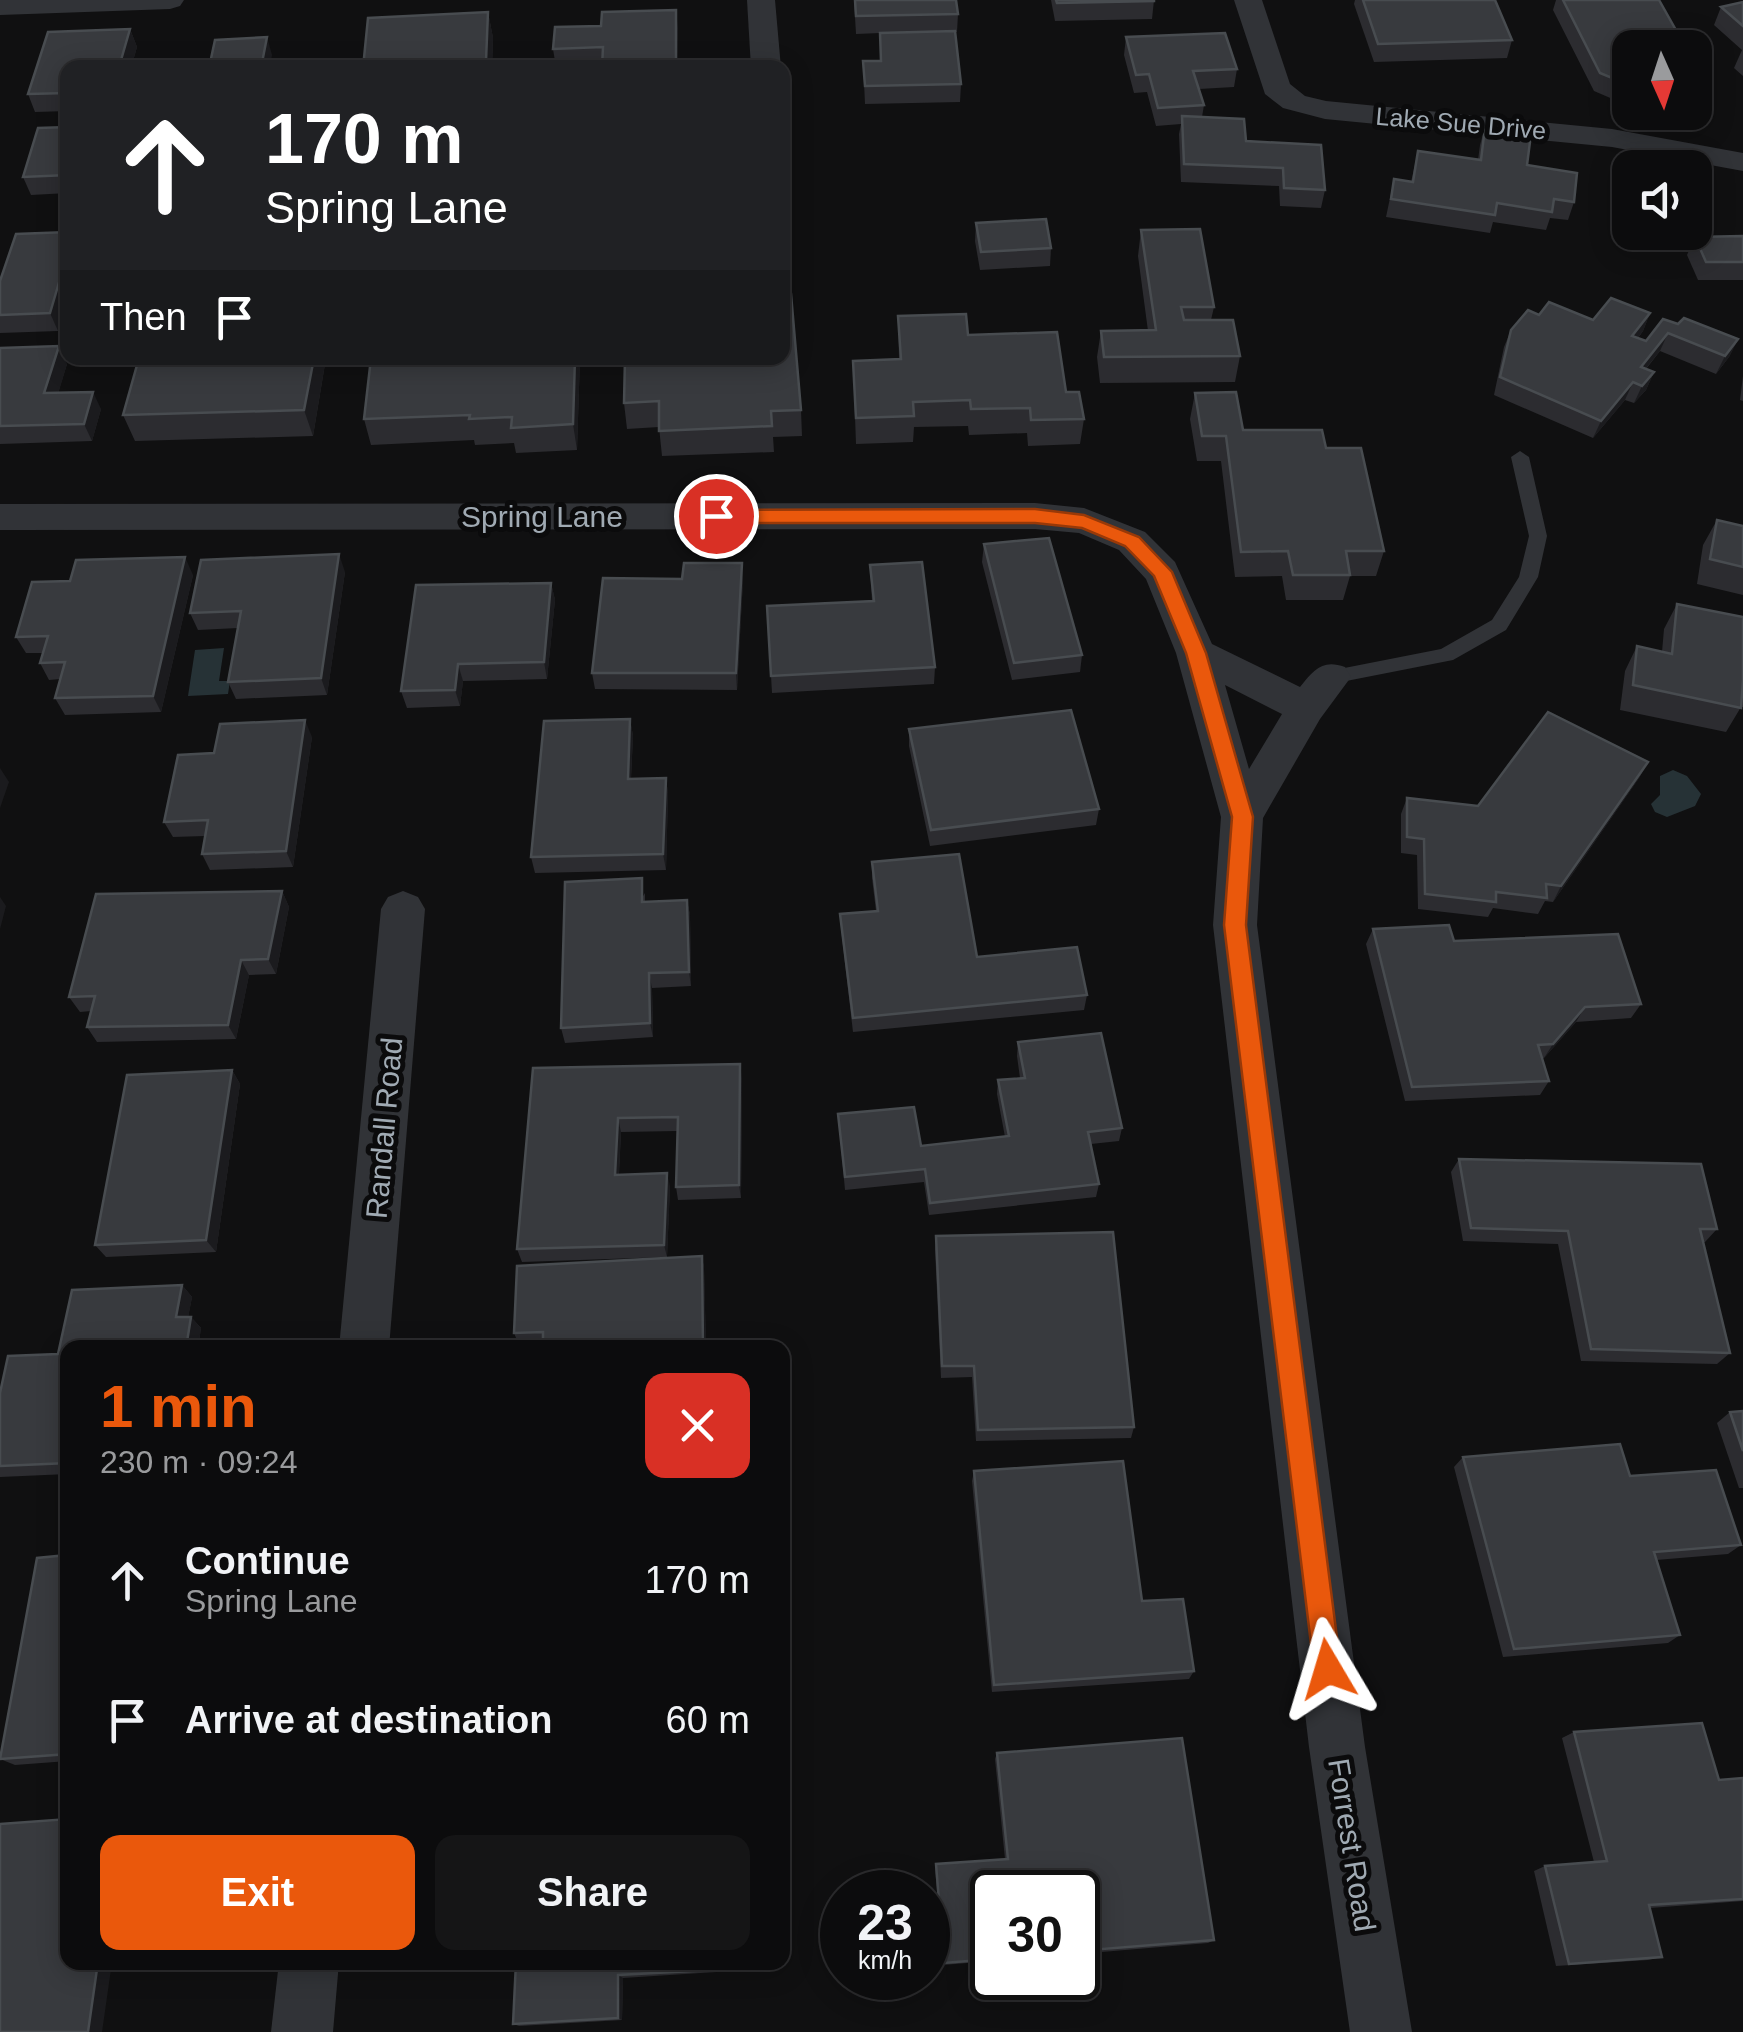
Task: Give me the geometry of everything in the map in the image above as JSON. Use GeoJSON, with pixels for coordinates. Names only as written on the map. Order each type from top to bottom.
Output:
{"type":"FeatureCollection","features":[{"type":"Feature","properties":{"kind":"street"},"geometry":{"type":"LineString","coordinates":[[0,6],[170,0]]}},
{"type":"Feature","properties":{"kind":"street"},"geometry":{"type":"LineString","coordinates":[[761,0],[765,60]]}},
{"type":"Feature","properties":{"kind":"street","name":"Lake Sue Drive"},"geometry":{"type":"LineString","coordinates":[[1248,0],[1276,88],[1294,102],[1325,110],[1612,138],[1743,162]]}},
{"type":"Feature","properties":{"kind":"street","name":"Spring Lane"},"geometry":{"type":"LineString","coordinates":[[0,517],[1035,516],[1084,522]]}},
{"type":"Feature","properties":{"kind":"street","name":"Forrest Road"},"geometry":{"type":"LineString","coordinates":[[1084,522],[1132,541],[1162,572],[1196,653],[1242,817],[1235,925],[1337,1747],[1381,2032]]}},
{"type":"Feature","properties":{"kind":"street"},"geometry":{"type":"LineString","coordinates":[[1196,653],[1319,693],[1242,817]]}},
{"type":"Feature","properties":{"kind":"street","name":"Randall Road"},"geometry":{"type":"LineString","coordinates":[[365,1340],[404,909]]}},
{"type":"Feature","properties":{"kind":"street"},"geometry":{"type":"LineString","coordinates":[[302,2032],[308,1970]]}},
{"type":"Feature","properties":{"kind":"lane"},"geometry":{"type":"LineString","coordinates":[[1319,693],[1446,656],[1499,626],[1528,577],[1538,536],[1520,456]]}},
{"type":"Feature","properties":{"kind":"shaded area"},"geometry":{"type":"Polygon","coordinates":[[[224,648],[219,681],[230,681],[228,694],[188,696],[195,650],[224,648]]]}},
{"type":"Feature","properties":{"kind":"shaded area"},"geometry":{"type":"Polygon","coordinates":[[[1673,770],[1687,776],[1701,794],[1695,806],[1667,817],[1655,812],[1651,804],[1660,795],[1660,776],[1673,770]]]}},
{"type":"Feature","properties":{"kind":"building"},"geometry":{"type":"Polygon","coordinates":[[[855,0],[956,0],[958,14],[856,16],[855,0]]]}},
{"type":"Feature","properties":{"kind":"building"},"geometry":{"type":"Polygon","coordinates":[[[1056,0],[1154,0],[1154,1],[1057,3],[1056,0]]]}},
{"type":"Feature","properties":{"kind":"building"},"geometry":{"type":"Polygon","coordinates":[[[1363,0],[1495,0],[1512,40],[1378,44],[1363,0]]]}},
{"type":"Feature","properties":{"kind":"building"},"geometry":{"type":"Polygon","coordinates":[[[1563,0],[1659,0],[1676,30],[1612,30],[1612,78],[1600,73],[1563,0]]]}},
{"type":"Feature","properties":{"kind":"building"},"geometry":{"type":"Polygon","coordinates":[[[1743,2],[1743,26],[1721,7],[1743,2]]]}},
{"type":"Feature","properties":{"kind":"building"},"geometry":{"type":"Polygon","coordinates":[[[676,10],[676,60],[602,60],[603,47],[553,49],[555,27],[601,26],[602,12],[676,10]]]}},
{"type":"Feature","properties":{"kind":"building"},"geometry":{"type":"Polygon","coordinates":[[[488,12],[486,60],[364,60],[368,18],[488,12]]]}},
{"type":"Feature","properties":{"kind":"building"},"geometry":{"type":"Polygon","coordinates":[[[130,29],[121,60],[60,60],[60,93],[28,94],[48,32],[130,29]]]}},
{"type":"Feature","properties":{"kind":"building"},"geometry":{"type":"Polygon","coordinates":[[[955,31],[961,84],[865,86],[863,61],[881,61],[880,33],[955,31]]]}},
{"type":"Feature","properties":{"kind":"building"},"geometry":{"type":"Polygon","coordinates":[[[1225,33],[1237,69],[1193,71],[1204,105],[1158,108],[1149,74],[1136,75],[1126,37],[1225,33]]]}},
{"type":"Feature","properties":{"kind":"building"},"geometry":{"type":"Polygon","coordinates":[[[267,37],[263,60],[211,60],[215,40],[267,37]]]}},
{"type":"Feature","properties":{"kind":"building"},"geometry":{"type":"Polygon","coordinates":[[[1182,116],[1244,119],[1246,141],[1321,145],[1325,190],[1284,188],[1283,168],[1184,164],[1182,116]]]}},
{"type":"Feature","properties":{"kind":"building"},"geometry":{"type":"Polygon","coordinates":[[[60,127],[60,175],[23,177],[38,128],[60,127]]]}},
{"type":"Feature","properties":{"kind":"building"},"geometry":{"type":"Polygon","coordinates":[[[1485,127],[1531,134],[1527,165],[1577,173],[1574,202],[1554,199],[1552,212],[1497,203],[1495,215],[1391,199],[1394,179],[1413,182],[1418,151],[1481,160],[1485,127]]]}},
{"type":"Feature","properties":{"kind":"building"},"geometry":{"type":"Polygon","coordinates":[[[1046,219],[1051,248],[981,252],[976,223],[1046,219]]]}},
{"type":"Feature","properties":{"kind":"building"},"geometry":{"type":"Polygon","coordinates":[[[1200,229],[1214,307],[1181,307],[1184,320],[1233,320],[1240,356],[1104,357],[1101,331],[1156,330],[1141,230],[1200,229]]]}},
{"type":"Feature","properties":{"kind":"building"},"geometry":{"type":"Polygon","coordinates":[[[60,232],[60,279],[50,313],[0,315],[0,281],[16,234],[60,232]]]}},
{"type":"Feature","properties":{"kind":"building"},"geometry":{"type":"Polygon","coordinates":[[[1743,236],[1743,262],[1706,262],[1701,250],[1712,250],[1712,237],[1743,236]]]}},
{"type":"Feature","properties":{"kind":"building"},"geometry":{"type":"Polygon","coordinates":[[[791,294],[801,410],[771,411],[772,426],[659,431],[659,401],[624,403],[625,365],[790,365],[791,294]]]}},
{"type":"Feature","properties":{"kind":"building"},"geometry":{"type":"Polygon","coordinates":[[[1611,298],[1650,313],[1632,336],[1646,341],[1663,319],[1678,324],[1684,318],[1738,339],[1725,356],[1668,333],[1641,367],[1654,372],[1642,386],[1633,382],[1601,421],[1500,377],[1511,330],[1528,310],[1539,315],[1549,302],[1593,320],[1611,298]]]}},
{"type":"Feature","properties":{"kind":"building"},"geometry":{"type":"Polygon","coordinates":[[[966,314],[968,335],[1057,332],[1066,392],[1079,392],[1084,419],[1031,420],[1030,408],[971,409],[970,400],[913,402],[914,416],[856,418],[853,361],[901,359],[898,316],[966,314]]]}},
{"type":"Feature","properties":{"kind":"building"},"geometry":{"type":"Polygon","coordinates":[[[59,346],[44,393],[93,392],[84,424],[0,426],[0,348],[59,346]]]}},
{"type":"Feature","properties":{"kind":"building"},"geometry":{"type":"Polygon","coordinates":[[[137,365],[313,365],[304,410],[123,415],[137,365]]]}},
{"type":"Feature","properties":{"kind":"building"},"geometry":{"type":"Polygon","coordinates":[[[370,365],[575,365],[573,424],[511,428],[512,417],[469,419],[470,415],[364,419],[370,365]]]}},
{"type":"Feature","properties":{"kind":"building"},"geometry":{"type":"Polygon","coordinates":[[[1236,392],[1243,430],[1322,430],[1326,448],[1361,448],[1384,551],[1346,551],[1350,575],[1293,575],[1288,551],[1241,552],[1226,436],[1202,436],[1195,393],[1236,392]]]}},
{"type":"Feature","properties":{"kind":"building"},"geometry":{"type":"Polygon","coordinates":[[[1717,520],[1743,526],[1743,567],[1710,559],[1717,520]]]}},
{"type":"Feature","properties":{"kind":"building"},"geometry":{"type":"Polygon","coordinates":[[[1049,538],[1082,655],[1014,663],[984,544],[1049,538]]]}},
{"type":"Feature","properties":{"kind":"building"},"geometry":{"type":"Polygon","coordinates":[[[339,554],[321,678],[228,682],[241,611],[190,613],[201,560],[339,554]]]}},
{"type":"Feature","properties":{"kind":"building"},"geometry":{"type":"Polygon","coordinates":[[[185,557],[153,696],[55,698],[65,662],[40,663],[48,636],[16,637],[32,582],[70,581],[76,560],[185,557]]]}},
{"type":"Feature","properties":{"kind":"building"},"geometry":{"type":"Polygon","coordinates":[[[922,562],[935,667],[771,676],[767,606],[874,601],[870,565],[922,562]]]}},
{"type":"Feature","properties":{"kind":"building"},"geometry":{"type":"Polygon","coordinates":[[[684,563],[742,563],[736,673],[592,673],[603,578],[682,579],[684,563]]]}},
{"type":"Feature","properties":{"kind":"building"},"geometry":{"type":"Polygon","coordinates":[[[551,583],[544,662],[458,664],[455,690],[401,691],[416,585],[551,583]]]}},
{"type":"Feature","properties":{"kind":"building"},"geometry":{"type":"Polygon","coordinates":[[[1677,604],[1743,617],[1741,708],[1633,685],[1637,646],[1672,654],[1677,604]]]}},
{"type":"Feature","properties":{"kind":"building"},"geometry":{"type":"Polygon","coordinates":[[[1071,710],[1099,809],[931,830],[909,729],[1071,710]]]}},
{"type":"Feature","properties":{"kind":"building"},"geometry":{"type":"Polygon","coordinates":[[[1548,712],[1648,762],[1561,886],[1546,884],[1547,898],[1496,892],[1496,902],[1425,894],[1424,839],[1407,837],[1407,798],[1478,806],[1548,712]]]}},
{"type":"Feature","properties":{"kind":"building"},"geometry":{"type":"Polygon","coordinates":[[[630,719],[628,779],[666,778],[663,854],[531,857],[544,721],[630,719]]]}},
{"type":"Feature","properties":{"kind":"building"},"geometry":{"type":"Polygon","coordinates":[[[305,720],[286,851],[202,854],[208,820],[164,822],[178,755],[214,753],[220,724],[305,720]]]}},
{"type":"Feature","properties":{"kind":"building"},"geometry":{"type":"Polygon","coordinates":[[[959,854],[977,957],[1077,947],[1087,995],[853,1018],[840,914],[878,911],[872,862],[959,854]]]}},
{"type":"Feature","properties":{"kind":"building"},"geometry":{"type":"Polygon","coordinates":[[[642,878],[642,902],[687,900],[689,972],[649,973],[650,1023],[561,1028],[565,882],[642,878]]]}},
{"type":"Feature","properties":{"kind":"building"},"geometry":{"type":"Polygon","coordinates":[[[282,891],[268,959],[241,960],[228,1025],[87,1027],[95,996],[69,997],[96,894],[282,891]]]}},
{"type":"Feature","properties":{"kind":"building"},"geometry":{"type":"Polygon","coordinates":[[[1449,925],[1454,941],[1618,934],[1641,1004],[1585,1007],[1553,1044],[1538,1045],[1549,1081],[1412,1087],[1373,929],[1449,925]]]}},
{"type":"Feature","properties":{"kind":"building"},"geometry":{"type":"Polygon","coordinates":[[[1101,1033],[1122,1128],[1088,1132],[1099,1184],[930,1203],[925,1169],[845,1177],[838,1114],[914,1107],[921,1146],[1009,1136],[998,1080],[1025,1078],[1018,1042],[1101,1033]]]}},
{"type":"Feature","properties":{"kind":"building"},"geometry":{"type":"Polygon","coordinates":[[[740,1064],[739,1185],[676,1187],[678,1117],[618,1118],[615,1175],[667,1173],[664,1245],[517,1249],[533,1068],[740,1064]]]}},
{"type":"Feature","properties":{"kind":"building"},"geometry":{"type":"Polygon","coordinates":[[[232,1070],[206,1240],[95,1245],[127,1075],[232,1070]]]}},
{"type":"Feature","properties":{"kind":"building"},"geometry":{"type":"Polygon","coordinates":[[[1459,1159],[1701,1164],[1717,1229],[1700,1229],[1730,1353],[1591,1349],[1568,1231],[1471,1228],[1459,1159]]]}},
{"type":"Feature","properties":{"kind":"building"},"geometry":{"type":"Polygon","coordinates":[[[1113,1232],[1134,1427],[978,1430],[974,1366],[942,1366],[936,1236],[1113,1232]]]}},
{"type":"Feature","properties":{"kind":"building"},"geometry":{"type":"Polygon","coordinates":[[[702,1256],[703,1340],[543,1340],[543,1332],[514,1333],[517,1266],[702,1256]]]}},
{"type":"Feature","properties":{"kind":"building"},"geometry":{"type":"Polygon","coordinates":[[[182,1285],[176,1317],[191,1317],[187,1340],[61,1340],[72,1290],[182,1285]]]}},
{"type":"Feature","properties":{"kind":"building"},"geometry":{"type":"Polygon","coordinates":[[[60,1345],[60,1463],[0,1466],[0,1393],[8,1356],[58,1354],[60,1345]]]}},
{"type":"Feature","properties":{"kind":"building"},"geometry":{"type":"Polygon","coordinates":[[[1743,1411],[1743,1451],[1730,1412],[1743,1411]]]}},
{"type":"Feature","properties":{"kind":"building"},"geometry":{"type":"Polygon","coordinates":[[[1620,1444],[1630,1476],[1716,1470],[1741,1545],[1654,1552],[1680,1635],[1514,1649],[1463,1457],[1620,1444]]]}},
{"type":"Feature","properties":{"kind":"building"},"geometry":{"type":"Polygon","coordinates":[[[1123,1461],[1142,1601],[1183,1599],[1194,1671],[994,1685],[974,1471],[1123,1461]]]}},
{"type":"Feature","properties":{"kind":"building"},"geometry":{"type":"Polygon","coordinates":[[[60,1556],[60,1755],[0,1759],[37,1558],[60,1556]]]}},
{"type":"Feature","properties":{"kind":"building"},"geometry":{"type":"Polygon","coordinates":[[[1702,1723],[1719,1780],[1743,1778],[1743,1899],[1649,1905],[1662,1957],[1569,1964],[1545,1866],[1607,1861],[1574,1732],[1702,1723]]]}},
{"type":"Feature","properties":{"kind":"building"},"geometry":{"type":"Polygon","coordinates":[[[1182,1738],[1214,1940],[1100,1949],[1100,1870],[970,1870],[970,1961],[950,1962],[950,1870],[936,1870],[936,1864],[1008,1859],[997,1753],[1182,1738]]]}},
{"type":"Feature","properties":{"kind":"building"},"geometry":{"type":"Polygon","coordinates":[[[60,1820],[60,1970],[97,1970],[88,2032],[0,2032],[0,1824],[60,1820]]]}},
{"type":"Feature","properties":{"kind":"building"},"geometry":{"type":"Polygon","coordinates":[[[516,1970],[711,1970],[618,1975],[618,2018],[513,2024],[516,1970]]]}},
{"type":"Feature","properties":{"kind":"route"},"geometry":{"type":"LineString","coordinates":[[716,516],[1035,516],[1084,522],[1132,541],[1162,572],[1196,653],[1242,817],[1235,925],[1328,1669]]}}]}
